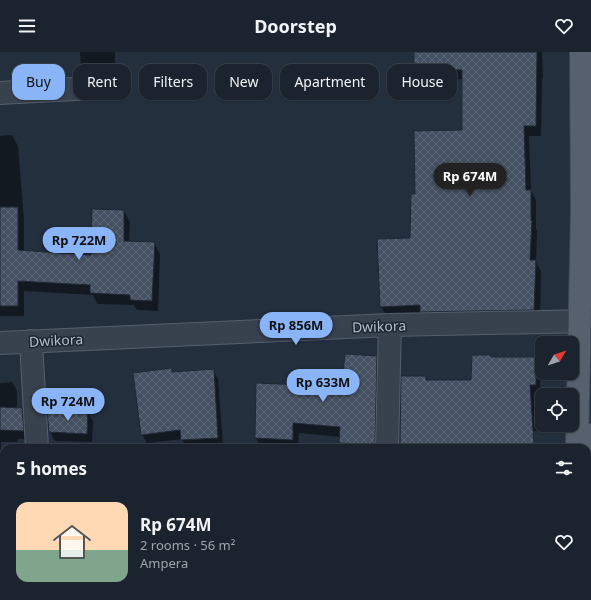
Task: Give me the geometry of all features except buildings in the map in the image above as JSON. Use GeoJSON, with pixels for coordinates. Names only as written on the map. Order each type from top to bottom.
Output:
{"type":"FeatureCollection","features":[{"type":"Feature","properties":{"kind":"main road"},"geometry":{"type":"LineString","coordinates":[[577,444],[586,322],[582,211],[586,165],[581,52]]}},
{"type":"Feature","properties":{"kind":"street"},"geometry":{"type":"LineString","coordinates":[[0,93],[73,89]]}},
{"type":"Feature","properties":{"kind":"street","name":"Dwikora"},"geometry":{"type":"LineString","coordinates":[[0,343],[390,325],[586,322]]}},
{"type":"Feature","properties":{"kind":"street"},"geometry":{"type":"LineString","coordinates":[[388,444],[390,325]]}},
{"type":"Feature","properties":{"kind":"street"},"geometry":{"type":"LineString","coordinates":[[31,341],[37,444]]}}]}
